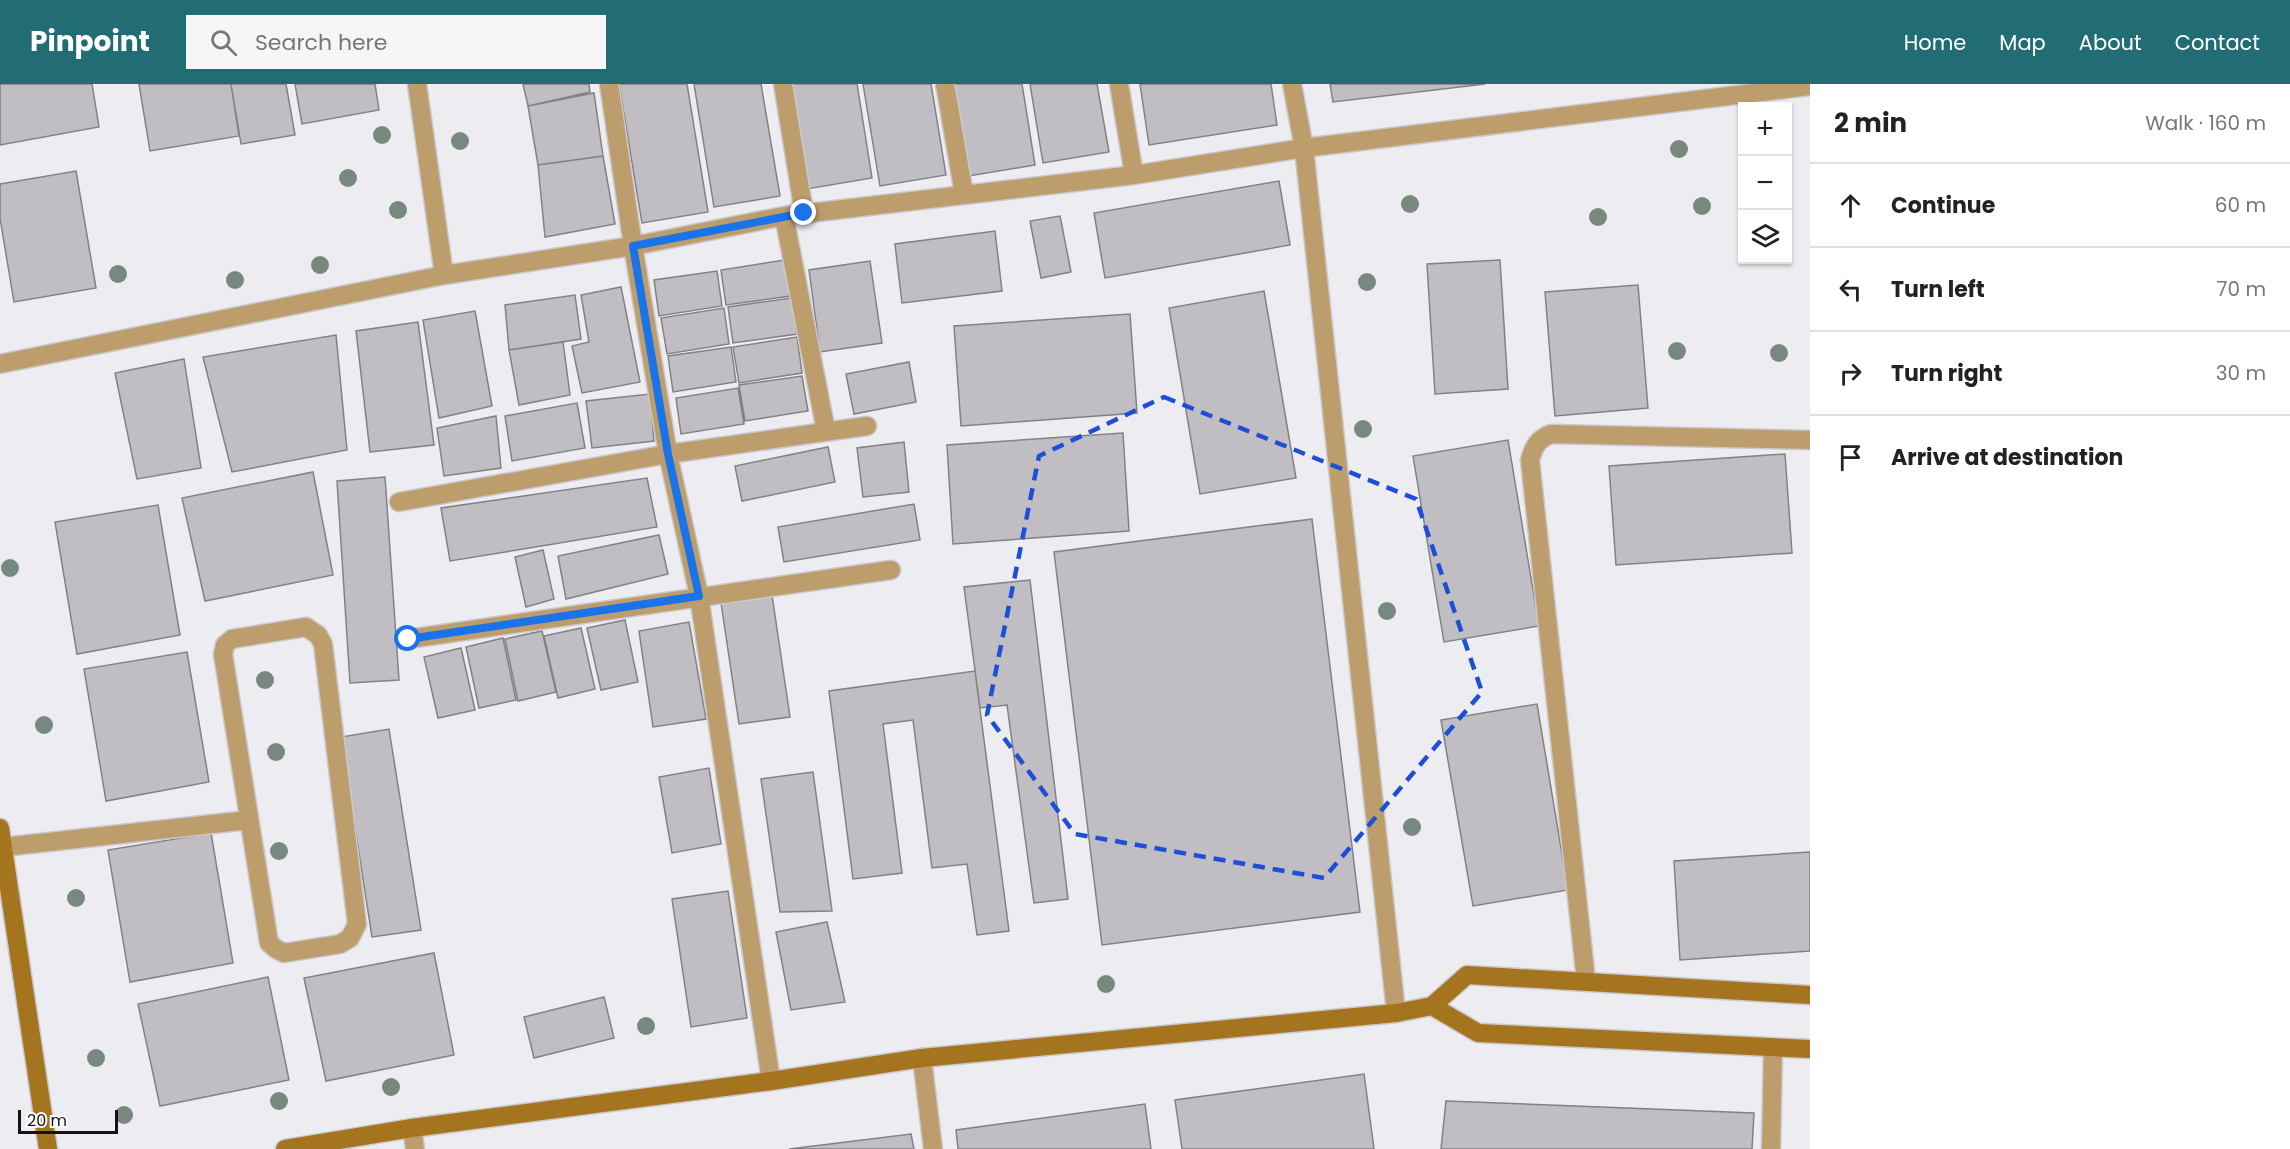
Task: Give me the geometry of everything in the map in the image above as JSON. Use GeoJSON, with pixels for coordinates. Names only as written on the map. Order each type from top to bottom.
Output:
{"type":"FeatureCollection","features":[{"type":"Feature","properties":{"kind":"street"},"geometry":{"type":"LineString","coordinates":[[417,84],[444,275]]}},
{"type":"Feature","properties":{"kind":"street"},"geometry":{"type":"LineString","coordinates":[[609,84],[633,246],[668,454],[699,596],[771,1081]]}},
{"type":"Feature","properties":{"kind":"street"},"geometry":{"type":"LineString","coordinates":[[783,84],[804,213]]}},
{"type":"Feature","properties":{"kind":"street"},"geometry":{"type":"LineString","coordinates":[[945,84],[964,194]]}},
{"type":"Feature","properties":{"kind":"street"},"geometry":{"type":"LineString","coordinates":[[1119,84],[1134,175]]}},
{"type":"Feature","properties":{"kind":"street"},"geometry":{"type":"LineString","coordinates":[[1292,84],[1305,148],[1396,1013]]}},
{"type":"Feature","properties":{"kind":"street"},"geometry":{"type":"LineString","coordinates":[[0,364],[444,275],[633,246],[784,216],[1134,175],[1305,148],[1810,86]]}},
{"type":"Feature","properties":{"kind":"street"},"geometry":{"type":"LineString","coordinates":[[784,216],[826,431]]}},
{"type":"Feature","properties":{"kind":"street"},"geometry":{"type":"LineString","coordinates":[[399,502],[668,454],[867,426]]}},
{"type":"Feature","properties":{"kind":"street"},"geometry":{"type":"LineString","coordinates":[[1586,981],[1530,460],[1534,446],[1540,438],[1551,434],[1810,440]]}},
{"type":"Feature","properties":{"kind":"street"},"geometry":{"type":"LineString","coordinates":[[408,639],[891,570]]}},
{"type":"Feature","properties":{"kind":"street"},"geometry":{"type":"LineString","coordinates":[[306,627],[318,635],[323,644],[357,924],[350,938],[340,944],[284,952],[269,943],[249,820],[223,654],[225,645],[232,639],[306,627]]}},
{"type":"Feature","properties":{"kind":"street"},"geometry":{"type":"LineString","coordinates":[[3,847],[249,820]]}},
{"type":"Feature","properties":{"kind":"street"},"geometry":{"type":"LineString","coordinates":[[0,828],[48,1149]]}},
{"type":"Feature","properties":{"kind":"street"},"geometry":{"type":"LineString","coordinates":[[285,1149],[412,1128],[771,1081],[922,1058],[1396,1013],[1432,1006],[1467,975],[1810,995]]}},
{"type":"Feature","properties":{"kind":"street"},"geometry":{"type":"LineString","coordinates":[[1432,1006],[1478,1033],[1810,1049]]}},
{"type":"Feature","properties":{"kind":"street"},"geometry":{"type":"LineString","coordinates":[[1771,1149],[1773,1048]]}},
{"type":"Feature","properties":{"kind":"street"},"geometry":{"type":"LineString","coordinates":[[922,1058],[933,1149]]}},
{"type":"Feature","properties":{"kind":"street"},"geometry":{"type":"LineString","coordinates":[[412,1128],[415,1149]]}},
{"type":"Feature","properties":{"kind":"highlighted area"},"geometry":{"type":"Polygon","coordinates":[[[1164,397],[1416,499],[1482,692],[1324,878],[1075,834],[987,715],[1039,456],[1164,397]]]}},
{"type":"Feature","properties":{"kind":"building"},"geometry":{"type":"Polygon","coordinates":[[[0,84],[92,84],[99,127],[0,145],[0,84]]]}},
{"type":"Feature","properties":{"kind":"building"},"geometry":{"type":"Polygon","coordinates":[[[139,84],[231,84],[239,136],[150,151],[139,84]]]}},
{"type":"Feature","properties":{"kind":"building"},"geometry":{"type":"Polygon","coordinates":[[[231,84],[286,84],[295,135],[241,144],[231,84]]]}},
{"type":"Feature","properties":{"kind":"building"},"geometry":{"type":"Polygon","coordinates":[[[295,84],[375,84],[379,110],[302,124],[295,84]]]}},
{"type":"Feature","properties":{"kind":"building"},"geometry":{"type":"Polygon","coordinates":[[[523,84],[589,84],[590,92],[528,106],[523,84]]]}},
{"type":"Feature","properties":{"kind":"building"},"geometry":{"type":"Polygon","coordinates":[[[619,84],[687,84],[708,212],[642,223],[619,84]]]}},
{"type":"Feature","properties":{"kind":"building"},"geometry":{"type":"Polygon","coordinates":[[[694,84],[761,84],[780,196],[714,207],[694,84]]]}},
{"type":"Feature","properties":{"kind":"building"},"geometry":{"type":"Polygon","coordinates":[[[789,84],[857,84],[872,178],[807,189],[789,84]]]}},
{"type":"Feature","properties":{"kind":"building"},"geometry":{"type":"Polygon","coordinates":[[[863,84],[931,84],[946,175],[880,186],[863,84]]]}},
{"type":"Feature","properties":{"kind":"building"},"geometry":{"type":"Polygon","coordinates":[[[954,84],[1022,84],[1035,165],[969,176],[954,84]]]}},
{"type":"Feature","properties":{"kind":"building"},"geometry":{"type":"Polygon","coordinates":[[[1030,84],[1097,84],[1109,152],[1043,163],[1030,84]]]}},
{"type":"Feature","properties":{"kind":"building"},"geometry":{"type":"Polygon","coordinates":[[[1140,84],[1271,84],[1277,125],[1149,145],[1140,84]]]}},
{"type":"Feature","properties":{"kind":"building"},"geometry":{"type":"Polygon","coordinates":[[[1330,84],[1485,84],[1333,102],[1330,84]]]}},
{"type":"Feature","properties":{"kind":"building"},"geometry":{"type":"Polygon","coordinates":[[[594,93],[603,156],[538,165],[528,106],[594,93]]]}},
{"type":"Feature","properties":{"kind":"building"},"geometry":{"type":"Polygon","coordinates":[[[603,156],[615,224],[545,237],[538,165],[603,156]]]}},
{"type":"Feature","properties":{"kind":"building"},"geometry":{"type":"Polygon","coordinates":[[[76,171],[96,288],[14,302],[0,218],[0,184],[76,171]]]}},
{"type":"Feature","properties":{"kind":"building"},"geometry":{"type":"Polygon","coordinates":[[[1279,181],[1290,245],[1105,278],[1094,213],[1279,181]]]}},
{"type":"Feature","properties":{"kind":"building"},"geometry":{"type":"Polygon","coordinates":[[[1060,216],[1071,272],[1041,278],[1030,221],[1060,216]]]}},
{"type":"Feature","properties":{"kind":"building"},"geometry":{"type":"Polygon","coordinates":[[[995,231],[1002,291],[902,303],[895,244],[995,231]]]}},
{"type":"Feature","properties":{"kind":"building"},"geometry":{"type":"Polygon","coordinates":[[[784,260],[790,296],[726,305],[721,270],[784,260]]]}},
{"type":"Feature","properties":{"kind":"building"},"geometry":{"type":"Polygon","coordinates":[[[1500,260],[1508,389],[1435,394],[1427,264],[1500,260]]]}},
{"type":"Feature","properties":{"kind":"building"},"geometry":{"type":"Polygon","coordinates":[[[870,261],[882,343],[820,352],[809,270],[870,261]]]}},
{"type":"Feature","properties":{"kind":"building"},"geometry":{"type":"Polygon","coordinates":[[[717,271],[722,306],[659,316],[654,280],[717,271]]]}},
{"type":"Feature","properties":{"kind":"building"},"geometry":{"type":"Polygon","coordinates":[[[1638,285],[1648,408],[1555,416],[1545,292],[1638,285]]]}},
{"type":"Feature","properties":{"kind":"building"},"geometry":{"type":"Polygon","coordinates":[[[621,287],[640,382],[582,393],[572,346],[589,342],[581,295],[621,287]]]}},
{"type":"Feature","properties":{"kind":"building"},"geometry":{"type":"Polygon","coordinates":[[[1264,291],[1296,478],[1200,494],[1169,308],[1264,291]]]}},
{"type":"Feature","properties":{"kind":"building"},"geometry":{"type":"Polygon","coordinates":[[[575,295],[581,339],[509,350],[505,305],[575,295]]]}},
{"type":"Feature","properties":{"kind":"building"},"geometry":{"type":"Polygon","coordinates":[[[791,298],[797,334],[733,343],[728,307],[791,298]]]}},
{"type":"Feature","properties":{"kind":"building"},"geometry":{"type":"Polygon","coordinates":[[[724,308],[729,344],[667,354],[661,318],[724,308]]]}},
{"type":"Feature","properties":{"kind":"building"},"geometry":{"type":"Polygon","coordinates":[[[475,311],[492,406],[439,418],[423,320],[475,311]]]}},
{"type":"Feature","properties":{"kind":"building"},"geometry":{"type":"Polygon","coordinates":[[[1130,314],[1137,413],[961,426],[954,326],[1130,314]]]}},
{"type":"Feature","properties":{"kind":"building"},"geometry":{"type":"Polygon","coordinates":[[[418,322],[434,445],[370,452],[356,331],[418,322]]]}},
{"type":"Feature","properties":{"kind":"building"},"geometry":{"type":"Polygon","coordinates":[[[336,335],[347,450],[232,472],[203,357],[336,335]]]}},
{"type":"Feature","properties":{"kind":"building"},"geometry":{"type":"Polygon","coordinates":[[[797,337],[802,373],[739,383],[733,347],[797,337]]]}},
{"type":"Feature","properties":{"kind":"building"},"geometry":{"type":"Polygon","coordinates":[[[563,342],[570,395],[519,405],[509,350],[563,342]]]}},
{"type":"Feature","properties":{"kind":"building"},"geometry":{"type":"Polygon","coordinates":[[[731,347],[736,382],[673,392],[668,356],[731,347]]]}},
{"type":"Feature","properties":{"kind":"building"},"geometry":{"type":"Polygon","coordinates":[[[184,359],[201,468],[137,479],[115,373],[184,359]]]}},
{"type":"Feature","properties":{"kind":"building"},"geometry":{"type":"Polygon","coordinates":[[[909,362],[916,402],[854,414],[846,374],[909,362]]]}},
{"type":"Feature","properties":{"kind":"building"},"geometry":{"type":"Polygon","coordinates":[[[802,376],[808,411],[745,421],[739,385],[802,376]]]}},
{"type":"Feature","properties":{"kind":"building"},"geometry":{"type":"Polygon","coordinates":[[[738,388],[744,424],[681,434],[676,398],[738,388]]]}},
{"type":"Feature","properties":{"kind":"building"},"geometry":{"type":"Polygon","coordinates":[[[650,394],[654,441],[592,448],[586,401],[650,394]]]}},
{"type":"Feature","properties":{"kind":"building"},"geometry":{"type":"Polygon","coordinates":[[[577,403],[585,448],[512,461],[505,416],[577,403]]]}},
{"type":"Feature","properties":{"kind":"building"},"geometry":{"type":"Polygon","coordinates":[[[496,416],[501,468],[444,476],[437,428],[496,416]]]}},
{"type":"Feature","properties":{"kind":"building"},"geometry":{"type":"Polygon","coordinates":[[[1123,433],[1129,531],[953,544],[947,445],[1123,433]]]}},
{"type":"Feature","properties":{"kind":"building"},"geometry":{"type":"Polygon","coordinates":[[[1508,440],[1539,626],[1444,642],[1413,456],[1508,440]]]}},
{"type":"Feature","properties":{"kind":"building"},"geometry":{"type":"Polygon","coordinates":[[[904,442],[909,492],[863,497],[857,448],[904,442]]]}},
{"type":"Feature","properties":{"kind":"building"},"geometry":{"type":"Polygon","coordinates":[[[828,447],[835,482],[742,501],[735,466],[828,447]]]}},
{"type":"Feature","properties":{"kind":"building"},"geometry":{"type":"Polygon","coordinates":[[[1785,454],[1792,553],[1616,565],[1609,466],[1785,454]]]}},
{"type":"Feature","properties":{"kind":"building"},"geometry":{"type":"Polygon","coordinates":[[[313,472],[333,575],[205,601],[182,498],[313,472]]]}},
{"type":"Feature","properties":{"kind":"building"},"geometry":{"type":"Polygon","coordinates":[[[385,477],[399,680],[350,683],[337,481],[385,477]]]}},
{"type":"Feature","properties":{"kind":"building"},"geometry":{"type":"Polygon","coordinates":[[[647,478],[657,527],[450,561],[441,508],[647,478]]]}},
{"type":"Feature","properties":{"kind":"building"},"geometry":{"type":"Polygon","coordinates":[[[914,504],[920,540],[784,562],[778,527],[914,504]]]}},
{"type":"Feature","properties":{"kind":"building"},"geometry":{"type":"Polygon","coordinates":[[[158,505],[180,635],[77,654],[55,522],[158,505]]]}},
{"type":"Feature","properties":{"kind":"building"},"geometry":{"type":"Polygon","coordinates":[[[1312,519],[1360,912],[1102,945],[1054,552],[1312,519]]]}},
{"type":"Feature","properties":{"kind":"building"},"geometry":{"type":"Polygon","coordinates":[[[659,535],[668,574],[566,599],[558,556],[659,535]]]}},
{"type":"Feature","properties":{"kind":"building"},"geometry":{"type":"Polygon","coordinates":[[[543,550],[554,599],[526,607],[515,557],[543,550]]]}},
{"type":"Feature","properties":{"kind":"building"},"geometry":{"type":"Polygon","coordinates":[[[1030,580],[1068,899],[1034,903],[1007,705],[980,708],[964,587],[1030,580]]]}},
{"type":"Feature","properties":{"kind":"building"},"geometry":{"type":"Polygon","coordinates":[[[772,595],[790,717],[739,724],[721,603],[772,595]]]}},
{"type":"Feature","properties":{"kind":"building"},"geometry":{"type":"Polygon","coordinates":[[[625,620],[638,682],[601,690],[587,628],[625,620]]]}},
{"type":"Feature","properties":{"kind":"building"},"geometry":{"type":"Polygon","coordinates":[[[689,622],[706,719],[653,727],[639,631],[689,622]]]}},
{"type":"Feature","properties":{"kind":"building"},"geometry":{"type":"Polygon","coordinates":[[[581,628],[595,689],[558,698],[544,636],[581,628]]]}},
{"type":"Feature","properties":{"kind":"building"},"geometry":{"type":"Polygon","coordinates":[[[542,631],[556,692],[518,701],[505,639],[542,631]]]}},
{"type":"Feature","properties":{"kind":"building"},"geometry":{"type":"Polygon","coordinates":[[[503,638],[516,700],[479,708],[466,647],[503,638]]]}},
{"type":"Feature","properties":{"kind":"building"},"geometry":{"type":"Polygon","coordinates":[[[461,648],[475,710],[438,718],[424,657],[461,648]]]}},
{"type":"Feature","properties":{"kind":"building"},"geometry":{"type":"Polygon","coordinates":[[[187,652],[209,782],[106,801],[84,669],[187,652]]]}},
{"type":"Feature","properties":{"kind":"building"},"geometry":{"type":"Polygon","coordinates":[[[975,671],[1009,931],[977,935],[967,864],[932,868],[913,720],[883,724],[902,873],[853,879],[829,691],[975,671]]]}},
{"type":"Feature","properties":{"kind":"building"},"geometry":{"type":"Polygon","coordinates":[[[1537,704],[1568,890],[1473,906],[1441,720],[1537,704]]]}},
{"type":"Feature","properties":{"kind":"building"},"geometry":{"type":"Polygon","coordinates":[[[389,729],[421,930],[372,937],[341,737],[389,729]]]}},
{"type":"Feature","properties":{"kind":"building"},"geometry":{"type":"Polygon","coordinates":[[[709,768],[721,844],[672,853],[659,777],[709,768]]]}},
{"type":"Feature","properties":{"kind":"building"},"geometry":{"type":"Polygon","coordinates":[[[813,772],[832,911],[780,912],[761,779],[813,772]]]}},
{"type":"Feature","properties":{"kind":"building"},"geometry":{"type":"Polygon","coordinates":[[[211,833],[233,963],[130,982],[108,850],[211,833]]]}},
{"type":"Feature","properties":{"kind":"building"},"geometry":{"type":"Polygon","coordinates":[[[1810,852],[1810,951],[1680,960],[1674,861],[1810,852]]]}},
{"type":"Feature","properties":{"kind":"building"},"geometry":{"type":"Polygon","coordinates":[[[728,891],[747,1018],[691,1027],[672,899],[728,891]]]}},
{"type":"Feature","properties":{"kind":"building"},"geometry":{"type":"Polygon","coordinates":[[[827,922],[845,1002],[791,1010],[776,932],[827,922]]]}},
{"type":"Feature","properties":{"kind":"building"},"geometry":{"type":"Polygon","coordinates":[[[434,953],[454,1055],[326,1081],[304,978],[434,953]]]}},
{"type":"Feature","properties":{"kind":"building"},"geometry":{"type":"Polygon","coordinates":[[[268,977],[289,1080],[160,1106],[138,1004],[268,977]]]}},
{"type":"Feature","properties":{"kind":"building"},"geometry":{"type":"Polygon","coordinates":[[[604,997],[614,1038],[534,1058],[524,1017],[604,997]]]}},
{"type":"Feature","properties":{"kind":"building"},"geometry":{"type":"Polygon","coordinates":[[[1364,1074],[1374,1149],[1182,1149],[1175,1100],[1364,1074]]]}},
{"type":"Feature","properties":{"kind":"building"},"geometry":{"type":"Polygon","coordinates":[[[1446,1101],[1754,1113],[1752,1149],[1441,1149],[1446,1101]]]}},
{"type":"Feature","properties":{"kind":"building"},"geometry":{"type":"Polygon","coordinates":[[[1145,1104],[1151,1149],[958,1149],[956,1130],[1145,1104]]]}},
{"type":"Feature","properties":{"kind":"building"},"geometry":{"type":"Polygon","coordinates":[[[911,1134],[914,1149],[789,1149],[911,1134]]]}},
{"type":"Feature","properties":{"kind":"route"},"geometry":{"type":"LineString","coordinates":[[408,639],[699,596],[668,454],[633,246],[804,213]]}}]}
